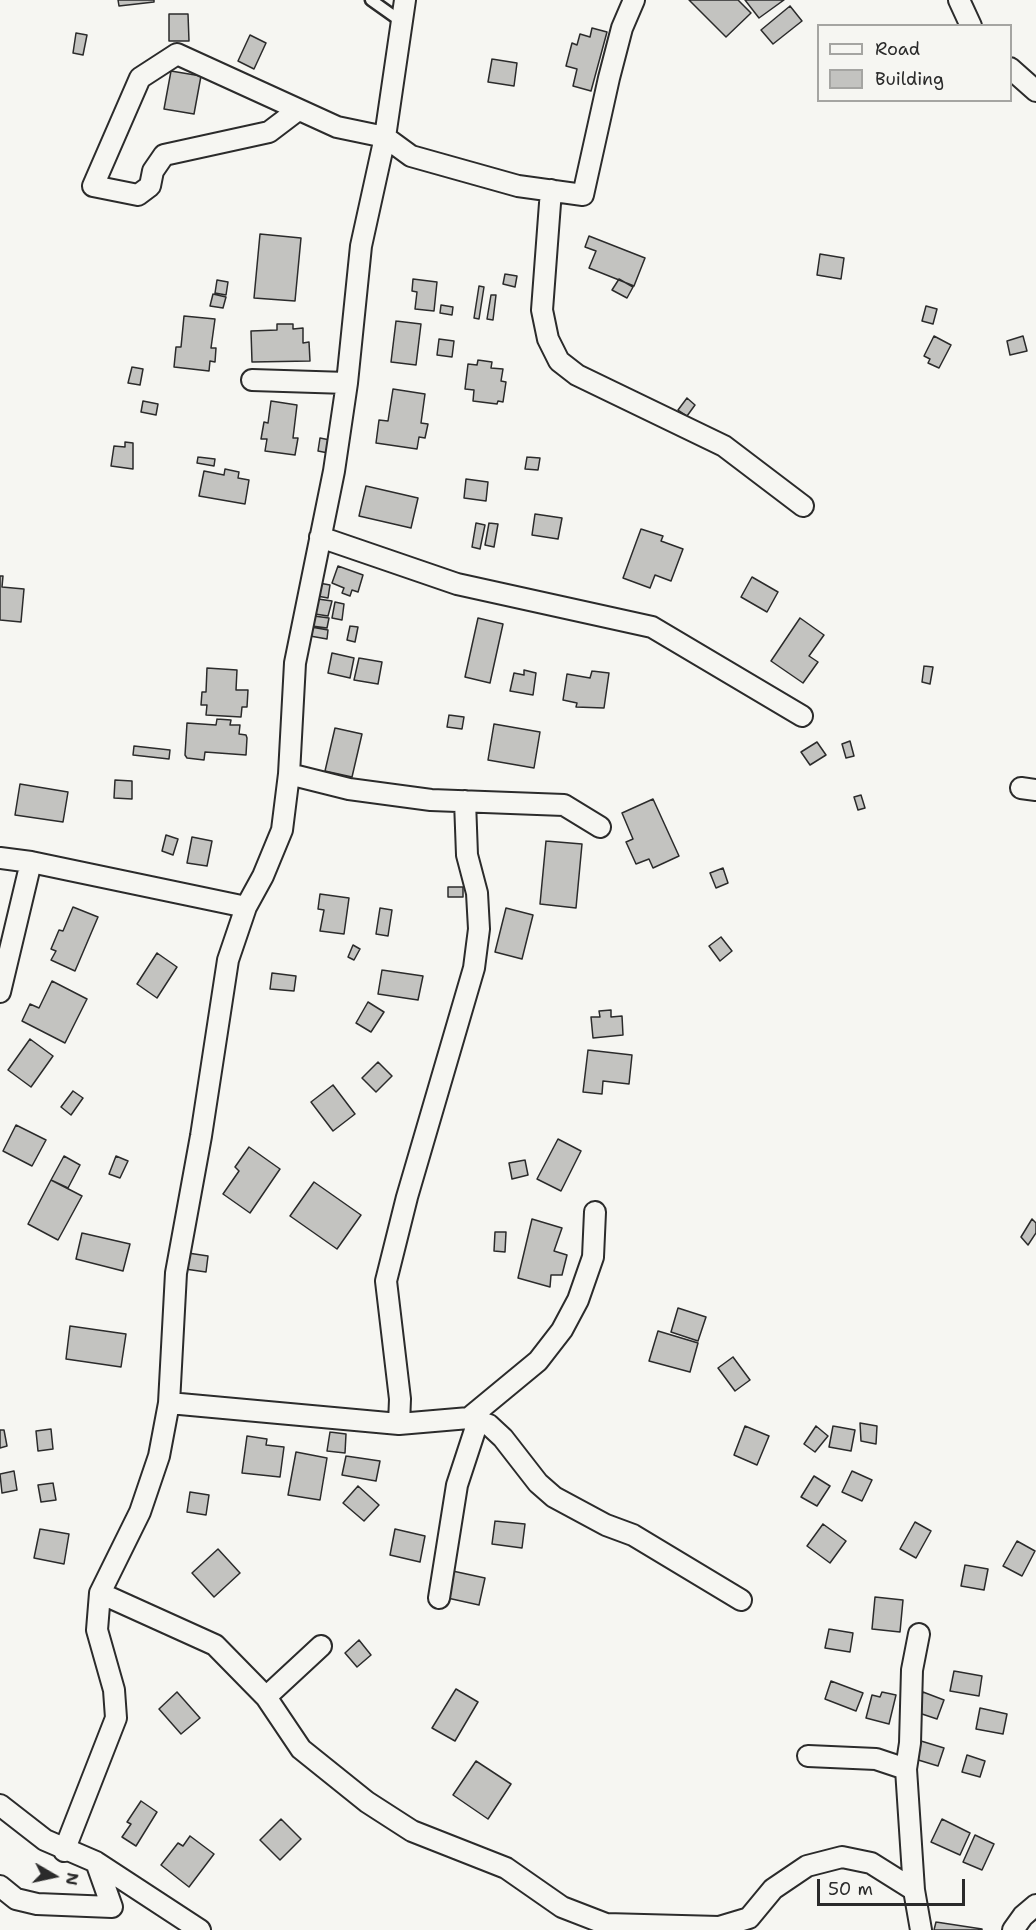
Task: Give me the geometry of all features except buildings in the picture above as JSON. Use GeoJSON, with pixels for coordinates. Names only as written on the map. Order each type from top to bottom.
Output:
{"type":"FeatureCollection","features":[{"type":"Feature","properties":{"kind":"street"},"geometry":{"type":"LineString","coordinates":[[64,1851],[116,1718],[114,1690],[96,1630],[100,1593],[140,1512],[159,1456],[169,1403],[176,1273],[207,1103],[220,1001],[228,960],[246,907],[263,876],[282,830],[289,774],[295,663],[347,383],[361,246],[385,137],[405,0]]}},
{"type":"Feature","properties":{"kind":"street"},"geometry":{"type":"LineString","coordinates":[[298,110],[269,132],[164,155],[153,171],[150,186],[138,195],[93,186],[140,78],[177,54],[337,127],[385,137],[411,156],[518,186],[583,195],[622,28],[634,0]]}},
{"type":"Feature","properties":{"kind":"street"},"geometry":{"type":"LineString","coordinates":[[959,0],[970,24]]}},
{"type":"Feature","properties":{"kind":"street"},"geometry":{"type":"LineString","coordinates":[[1012,69],[1036,91]]}},
{"type":"Feature","properties":{"kind":"street"},"geometry":{"type":"LineString","coordinates":[[552,190],[542,310],[548,339],[559,361],[577,375],[724,446],[804,506]]}},
{"type":"Feature","properties":{"kind":"street"},"geometry":{"type":"LineString","coordinates":[[252,380],[347,383]]}},
{"type":"Feature","properties":{"kind":"street"},"geometry":{"type":"LineString","coordinates":[[320,537],[458,584],[652,627],[802,716]]}},
{"type":"Feature","properties":{"kind":"street"},"geometry":{"type":"LineString","coordinates":[[289,774],[349,789],[431,800],[564,805],[600,827]]}},
{"type":"Feature","properties":{"kind":"street"},"geometry":{"type":"LineString","coordinates":[[399,1424],[400,1399],[386,1281],[407,1197],[474,968],[479,929],[477,893],[467,855],[465,801]]}},
{"type":"Feature","properties":{"kind":"street"},"geometry":{"type":"LineString","coordinates":[[0,858],[31,862],[246,907]]}},
{"type":"Feature","properties":{"kind":"street"},"geometry":{"type":"LineString","coordinates":[[0,992],[31,862]]}},
{"type":"Feature","properties":{"kind":"street"},"geometry":{"type":"LineString","coordinates":[[439,1598],[457,1485],[474,1420],[538,1361],[562,1330],[578,1300],[593,1257],[595,1212]]}},
{"type":"Feature","properties":{"kind":"street"},"geometry":{"type":"LineString","coordinates":[[169,1403],[399,1424],[474,1420],[489,1425],[514,1448],[538,1483],[554,1497],[606,1525],[633,1535],[741,1600]]}},
{"type":"Feature","properties":{"kind":"street"},"geometry":{"type":"LineString","coordinates":[[100,1593],[215,1645],[266,1697],[300,1749],[367,1802],[412,1831],[506,1868],[562,1907],[606,1924],[719,1927],[749,1918],[773,1889],[807,1866],[842,1857],[871,1863],[914,1890]]}},
{"type":"Feature","properties":{"kind":"street"},"geometry":{"type":"LineString","coordinates":[[919,1634],[912,1670],[910,1743],[906,1769],[914,1890],[921,1930]]}},
{"type":"Feature","properties":{"kind":"street"},"geometry":{"type":"LineString","coordinates":[[266,1697],[321,1646]]}},
{"type":"Feature","properties":{"kind":"street"},"geometry":{"type":"LineString","coordinates":[[808,1756],[876,1759],[906,1769]]}},
{"type":"Feature","properties":{"kind":"street"},"geometry":{"type":"LineString","coordinates":[[0,1805],[45,1840],[64,1851],[96,1862],[200,1930]]}},
{"type":"Feature","properties":{"kind":"street"},"geometry":{"type":"LineString","coordinates":[[0,1886],[16,1899],[37,1904],[112,1907],[96,1862]]}},
{"type":"Feature","properties":{"kind":"street"},"geometry":{"type":"LineString","coordinates":[[1013,1930],[1023,1916],[1036,1905]]}},
{"type":"Feature","properties":{"kind":"lane"},"geometry":{"type":"LineString","coordinates":[[371,0],[402,22]]}}]}
